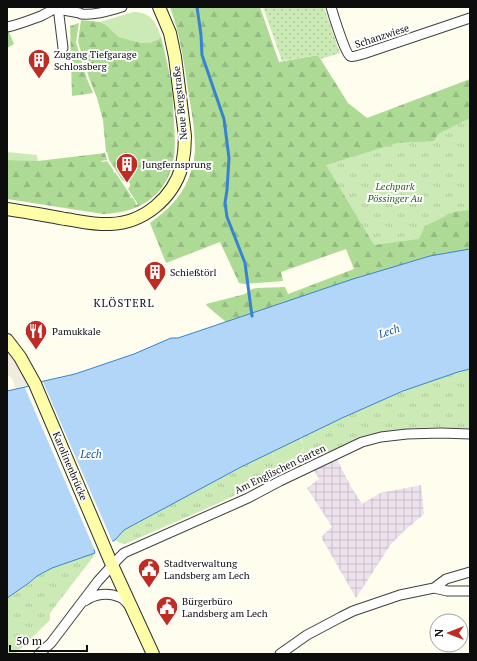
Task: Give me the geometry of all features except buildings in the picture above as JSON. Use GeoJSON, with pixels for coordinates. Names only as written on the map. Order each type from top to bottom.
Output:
{"type":"FeatureCollection","features":[{"type":"Feature","properties":{"kind":"main road","name":"Neue Bergstraße"},"geometry":{"type":"LineString","coordinates":[[7,209],[89,223],[111,224],[141,217],[158,205],[170,192],[182,165],[185,136],[175,57],[170,33],[159,7]]}},
{"type":"Feature","properties":{"kind":"main road","name":"Karolinenbrücke"},"geometry":{"type":"LineString","coordinates":[[7,340],[20,357],[35,384],[112,566],[153,654]]}},
{"type":"Feature","properties":{"kind":"street"},"geometry":{"type":"LineString","coordinates":[[58,7],[63,10],[81,14],[100,14],[122,7]]}},
{"type":"Feature","properties":{"kind":"street"},"geometry":{"type":"LineString","coordinates":[[7,27],[17,25],[58,7]]}},
{"type":"Feature","properties":{"kind":"street"},"geometry":{"type":"LineString","coordinates":[[58,7],[63,48]]}},
{"type":"Feature","properties":{"kind":"street","name":"Schanzwiese"},"geometry":{"type":"LineString","coordinates":[[331,7],[345,48],[349,55],[352,56],[366,53],[470,18]]}},
{"type":"Feature","properties":{"kind":"street","name":"Am Englischen Garten"},"geometry":{"type":"LineString","coordinates":[[77,609],[98,581],[124,553],[248,498],[362,442],[381,437],[407,434],[441,432],[470,434]]}},
{"type":"Feature","properties":{"kind":"street"},"geometry":{"type":"LineString","coordinates":[[280,654],[307,635],[353,611],[400,595],[434,588],[446,579],[470,572]]}},
{"type":"Feature","properties":{"kind":"street"},"geometry":{"type":"LineString","coordinates":[[434,588],[446,591],[470,591]]}},
{"type":"Feature","properties":{"kind":"street"},"geometry":{"type":"LineString","coordinates":[[38,654],[51,643],[77,609],[91,597],[107,594],[120,597],[132,609]]}},
{"type":"Feature","properties":{"kind":"shaded area"},"geometry":{"type":"Polygon","coordinates":[[[7,331],[18,341],[12,345],[30,386],[16,389],[12,378],[7,375],[7,331]]]}},
{"type":"Feature","properties":{"kind":"shaded area"},"geometry":{"type":"Polygon","coordinates":[[[336,458],[362,504],[380,493],[421,485],[424,514],[391,544],[356,598],[321,537],[332,527],[307,488],[319,479],[314,470],[336,458]]]}},
{"type":"Feature","properties":{"kind":"green space"},"geometry":{"type":"Polygon","coordinates":[[[170,7],[260,7],[279,62],[318,55],[348,103],[367,118],[470,79],[470,249],[430,256],[353,279],[226,322],[206,304],[245,294],[252,289],[257,288],[285,287],[288,294],[354,269],[346,249],[281,272],[283,281],[244,284],[239,283],[220,242],[166,263],[150,223],[172,204],[185,187],[192,168],[195,148],[193,119],[183,59],[179,38],[170,7]]]}},
{"type":"Feature","properties":{"kind":"green space"},"geometry":{"type":"Polygon","coordinates":[[[263,7],[324,7],[340,53],[321,59],[318,55],[282,61],[263,7]]]}},
{"type":"Feature","properties":{"kind":"green space"},"geometry":{"type":"Polygon","coordinates":[[[133,12],[139,12],[152,19],[155,22],[161,37],[150,43],[141,43],[119,37],[106,25],[100,22],[133,12]]]}},
{"type":"Feature","properties":{"kind":"green space"},"geometry":{"type":"Polygon","coordinates":[[[81,20],[100,22],[106,25],[119,37],[141,43],[150,43],[161,37],[164,48],[173,97],[175,144],[172,167],[162,188],[154,196],[146,202],[126,211],[103,214],[7,199],[7,160],[38,161],[105,153],[107,160],[101,161],[107,161],[131,196],[130,198],[132,197],[136,205],[138,204],[128,189],[130,183],[123,181],[109,160],[106,152],[103,120],[78,42],[81,20]]]}},
{"type":"Feature","properties":{"kind":"green space"},"geometry":{"type":"Polygon","coordinates":[[[79,23],[76,42],[87,79],[93,93],[72,96],[70,26],[79,23]]]}},
{"type":"Feature","properties":{"kind":"green space"},"geometry":{"type":"Polygon","coordinates":[[[7,32],[9,32],[14,44],[7,48],[7,32]]]}},
{"type":"Feature","properties":{"kind":"green space","name":"Lechpark Pössinger Au"},"geometry":{"type":"Polygon","coordinates":[[[470,118],[470,210],[454,212],[425,226],[419,239],[374,245],[326,165],[397,143],[434,141],[438,134],[470,118]]]}},
{"type":"Feature","properties":{"kind":"green space"},"geometry":{"type":"Polygon","coordinates":[[[7,152],[37,155],[38,162],[7,160],[7,152]]]}},
{"type":"Feature","properties":{"kind":"green space"},"geometry":{"type":"Polygon","coordinates":[[[470,369],[470,429],[401,429],[360,437],[210,507],[125,544],[115,540],[124,530],[272,452],[274,459],[287,461],[298,455],[304,449],[301,438],[333,422],[396,394],[470,369]]]}},
{"type":"Feature","properties":{"kind":"green space"},"geometry":{"type":"Polygon","coordinates":[[[300,438],[304,448],[298,455],[287,461],[274,459],[272,452],[300,438]]]}},
{"type":"Feature","properties":{"kind":"green space"},"geometry":{"type":"Polygon","coordinates":[[[95,553],[50,613],[50,620],[15,654],[7,654],[7,598],[29,584],[37,576],[52,568],[95,553]]]}},
{"type":"Feature","properties":{"kind":"water","name":"Lech"},"geometry":{"type":"Polygon","coordinates":[[[470,249],[470,369],[403,391],[342,418],[241,467],[124,530],[115,540],[94,549],[95,553],[52,568],[37,576],[7,598],[7,391],[75,374],[134,354],[171,338],[178,338],[353,279],[430,256],[470,249]]]}},
{"type":"Feature","properties":{"kind":"pier"},"geometry":{"type":"Polygon","coordinates":[[[43,382],[113,543],[96,550],[96,553],[25,388],[43,382]]]}},
{"type":"Feature","properties":{"kind":"waterway"},"geometry":{"type":"LineString","coordinates":[[197,7],[202,55],[224,119],[229,158],[225,203],[227,217],[245,263],[252,316]]}},
{"type":"Feature","properties":{"kind":"place","name":"Zugang Tiefgarage Schlossberg"},"geometry":{"type":"Point","coordinates":[39,80]}},
{"type":"Feature","properties":{"kind":"place","name":"Jungfernsprung"},"geometry":{"type":"Point","coordinates":[127,184]}},
{"type":"Feature","properties":{"kind":"place","name":"Schießtörl"},"geometry":{"type":"Point","coordinates":[155,292]}},
{"type":"Feature","properties":{"kind":"place","name":"Pamukkale"},"geometry":{"type":"Point","coordinates":[36,350]}},
{"type":"Feature","properties":{"kind":"place","name":"Stadtverwaltung Landsberg am Lech"},"geometry":{"type":"Point","coordinates":[149,588]}},
{"type":"Feature","properties":{"kind":"place","name":"Bürgerbüro Landsberg am Lech"},"geometry":{"type":"Point","coordinates":[167,626]}},
{"type":"Feature","properties":{"kind":"district","name":"KLÖSTERL"},"geometry":{"type":"Point","coordinates":[124,303]}}]}
